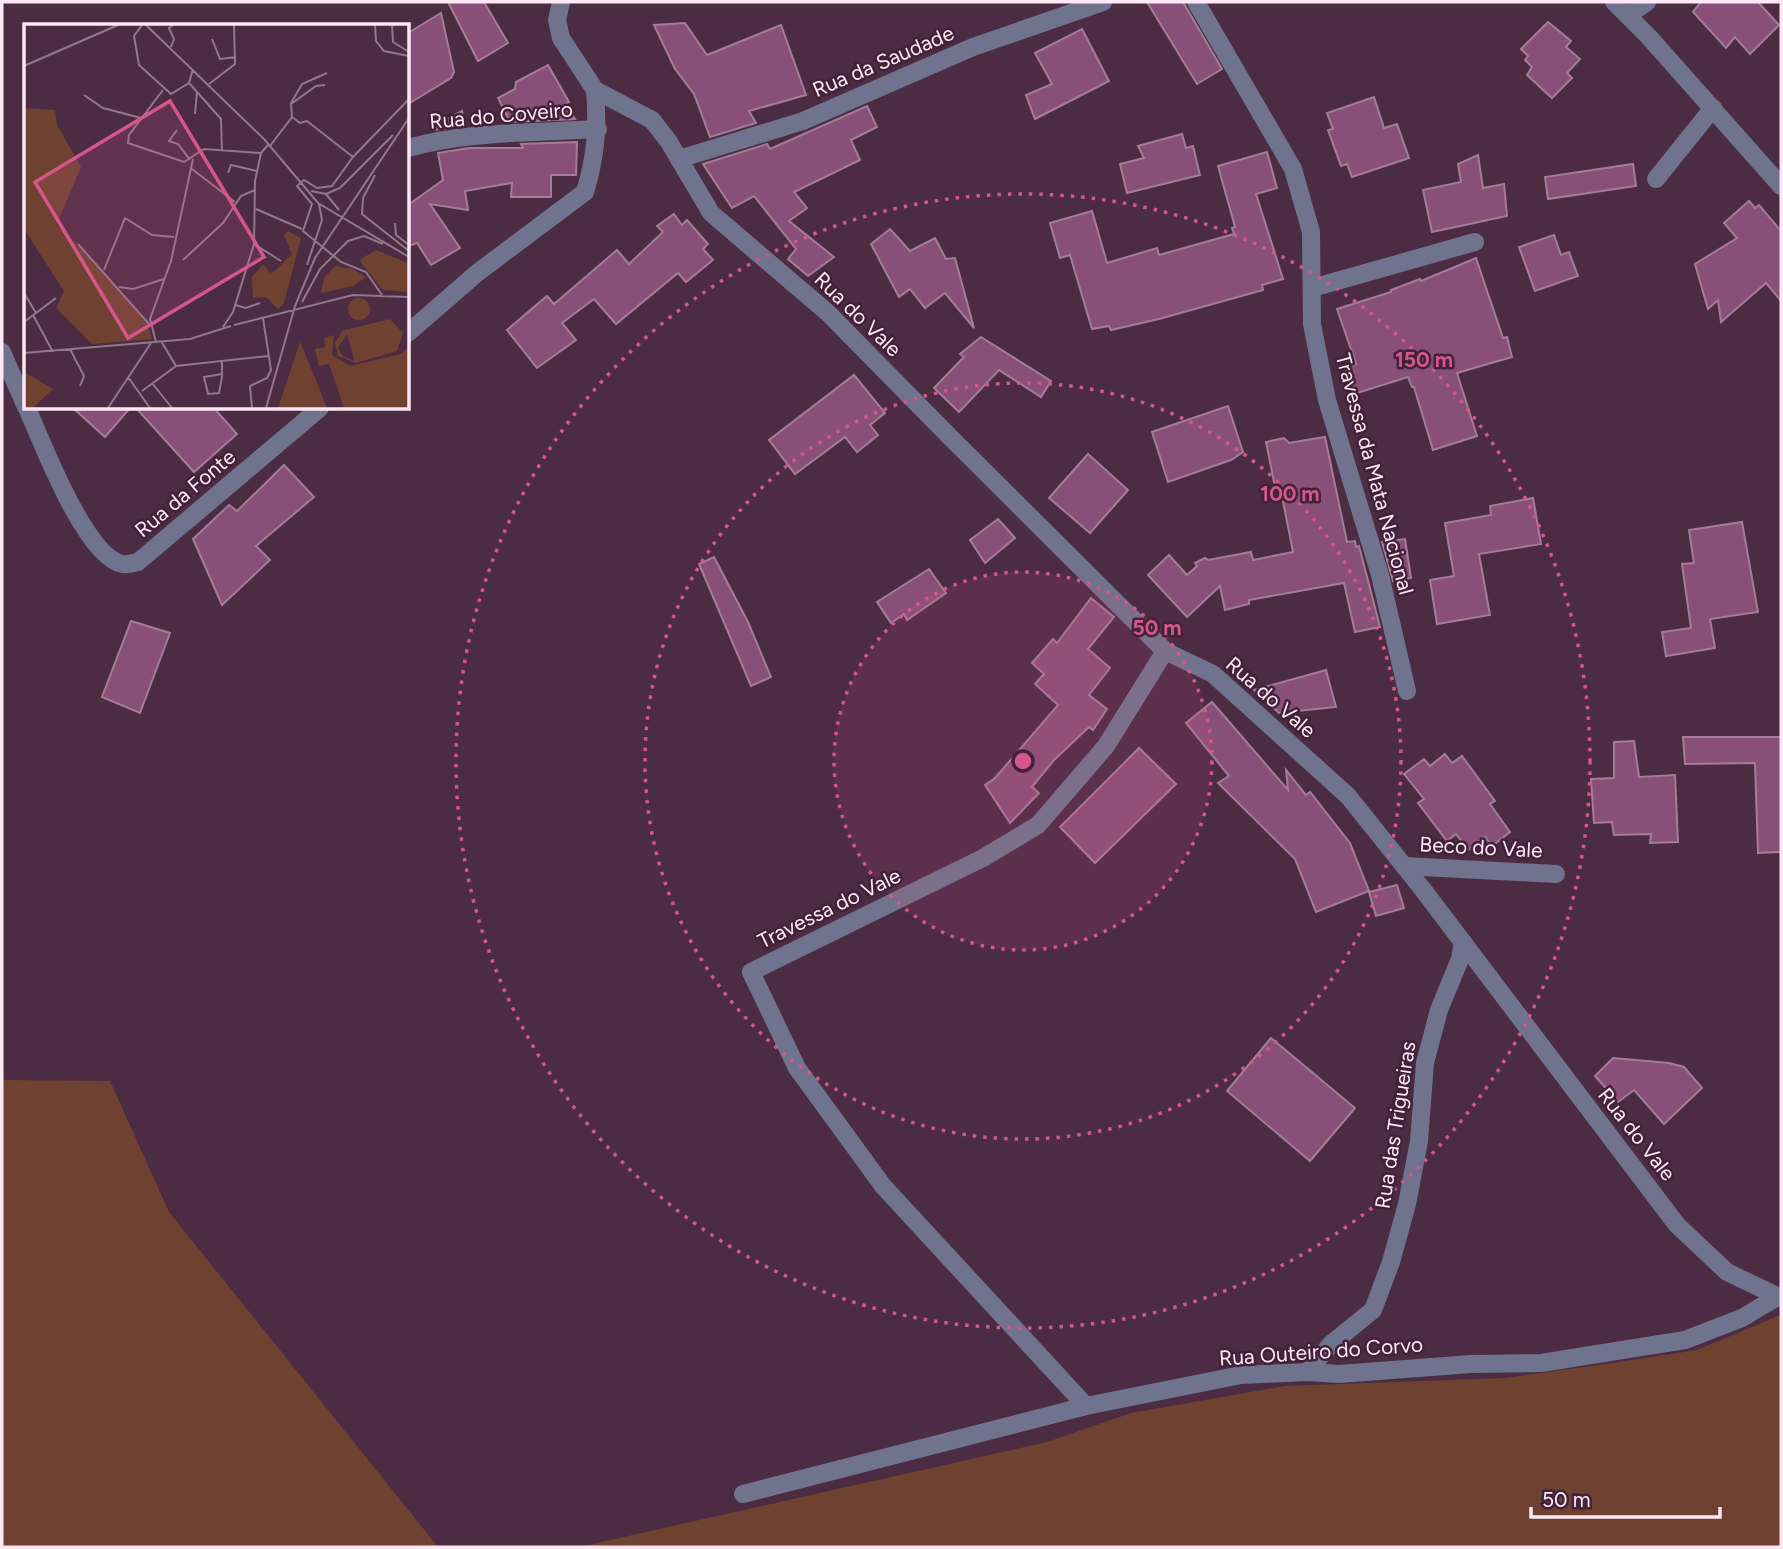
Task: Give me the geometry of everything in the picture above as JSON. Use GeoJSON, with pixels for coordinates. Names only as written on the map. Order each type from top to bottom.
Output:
{"type":"FeatureCollection","features":[{"type":"Feature","properties":{"kind":"street"},"geometry":{"type":"LineString","coordinates":[[410,331],[477,274],[585,192],[592,171],[598,129],[595,90],[561,38],[557,20],[561,2]]}},
{"type":"Feature","properties":{"kind":"street","name":"Rua da Saudade"},"geometry":{"type":"LineString","coordinates":[[679,159],[803,121],[973,47],[1103,2]]}},
{"type":"Feature","properties":{"kind":"street","name":"Travessa da Mata Nacional"},"geometry":{"type":"LineString","coordinates":[[1196,2],[1293,169],[1311,232],[1312,324],[1327,400],[1380,575],[1407,691]]}},
{"type":"Feature","properties":{"kind":"street"},"geometry":{"type":"LineString","coordinates":[[1614,2],[1781,186]]}},
{"type":"Feature","properties":{"kind":"street"},"geometry":{"type":"LineString","coordinates":[[1628,15],[1647,2]]}},
{"type":"Feature","properties":{"kind":"street","name":"Rua do Vale"},"geometry":{"type":"LineString","coordinates":[[595,90],[652,120],[669,142],[711,213],[828,313],[1165,651],[1213,674],[1348,796],[1463,942],[1678,1225],[1727,1272],[1779,1297]]}},
{"type":"Feature","properties":{"kind":"street"},"geometry":{"type":"LineString","coordinates":[[1656,179],[1713,108]]}},
{"type":"Feature","properties":{"kind":"street","name":"Rua do Coveiro"},"geometry":{"type":"LineString","coordinates":[[410,147],[478,136],[598,129]]}},
{"type":"Feature","properties":{"kind":"street"},"geometry":{"type":"LineString","coordinates":[[1312,288],[1475,242]]}},
{"type":"Feature","properties":{"kind":"street","name":"Rua da Fonte"},"geometry":{"type":"LineString","coordinates":[[2,352],[24,400]]}},
{"type":"Feature","properties":{"kind":"street","name":"Rua da Fonte"},"geometry":{"type":"LineString","coordinates":[[28,410],[75,514],[106,556],[122,564],[138,562],[318,410]]}},
{"type":"Feature","properties":{"kind":"street","name":"Travessa do Vale"},"geometry":{"type":"LineString","coordinates":[[1086,1406],[883,1186],[797,1068],[751,972],[984,858],[1038,825],[1106,746],[1165,651]]}},
{"type":"Feature","properties":{"kind":"street","name":"Beco do Vale"},"geometry":{"type":"LineString","coordinates":[[1404,866],[1556,874]]}},
{"type":"Feature","properties":{"kind":"street","name":"Rua das Trigueiras"},"geometry":{"type":"LineString","coordinates":[[1307,1372],[1331,1344],[1373,1310],[1391,1262],[1407,1204],[1419,1140],[1425,1063],[1439,1010],[1460,959],[1463,942]]}},
{"type":"Feature","properties":{"kind":"street","name":"Rua Outeiro do Corvo"},"geometry":{"type":"LineString","coordinates":[[743,1494],[1086,1406],[1241,1375],[1307,1372],[1339,1374],[1471,1364],[1541,1363],[1685,1340],[1742,1318],[1779,1297]]}},
{"type":"Feature","properties":{"kind":"shaded area"},"geometry":{"type":"Polygon","coordinates":[[[2,1080],[110,1081],[169,1212],[438,1547],[2,1547],[2,1080]]]}},
{"type":"Feature","properties":{"kind":"shaded area"},"geometry":{"type":"Polygon","coordinates":[[[1781,1317],[1781,1547],[579,1547],[1047,1442],[1131,1413],[1285,1386],[1504,1378],[1592,1366],[1697,1350],[1781,1317]]]}},
{"type":"Feature","properties":{"kind":"building"},"geometry":{"type":"Polygon","coordinates":[[[448,2],[484,2],[508,43],[478,61],[448,2]]]}},
{"type":"Feature","properties":{"kind":"building"},"geometry":{"type":"Polygon","coordinates":[[[1147,2],[1183,2],[1222,69],[1197,84],[1147,2]]]}},
{"type":"Feature","properties":{"kind":"building"},"geometry":{"type":"Polygon","coordinates":[[[1701,2],[1758,2],[1779,25],[1750,54],[1735,37],[1726,48],[1693,12],[1701,2]]]}},
{"type":"Feature","properties":{"kind":"building"},"geometry":{"type":"Polygon","coordinates":[[[441,13],[454,72],[451,78],[410,103],[410,32],[441,13]]]}},
{"type":"Feature","properties":{"kind":"building"},"geometry":{"type":"Polygon","coordinates":[[[1548,22],[1571,41],[1566,47],[1580,59],[1567,73],[1572,78],[1552,98],[1527,75],[1532,67],[1525,60],[1528,56],[1521,49],[1548,22]]]}},
{"type":"Feature","properties":{"kind":"building"},"geometry":{"type":"Polygon","coordinates":[[[685,23],[707,55],[781,25],[806,95],[749,111],[756,123],[710,137],[694,94],[675,69],[654,25],[685,23]]]}},
{"type":"Feature","properties":{"kind":"building"},"geometry":{"type":"Polygon","coordinates":[[[1082,29],[1109,81],[1035,119],[1026,95],[1052,84],[1035,53],[1082,29]]]}},
{"type":"Feature","properties":{"kind":"building"},"geometry":{"type":"Polygon","coordinates":[[[548,65],[569,102],[566,104],[575,119],[510,122],[498,98],[515,89],[516,82],[548,65]]]}},
{"type":"Feature","properties":{"kind":"building"},"geometry":{"type":"Polygon","coordinates":[[[1374,97],[1384,128],[1397,124],[1409,158],[1352,177],[1347,164],[1341,166],[1328,130],[1333,129],[1327,113],[1374,97]]]}},
{"type":"Feature","properties":{"kind":"building"},"geometry":{"type":"Polygon","coordinates":[[[867,106],[877,127],[851,140],[860,160],[794,192],[807,208],[789,221],[834,257],[808,276],[788,259],[796,249],[754,196],[732,208],[703,164],[767,144],[770,149],[867,106]]]}},
{"type":"Feature","properties":{"kind":"building"},"geometry":{"type":"Polygon","coordinates":[[[462,111],[465,126],[434,130],[433,126],[462,111]]]}},
{"type":"Feature","properties":{"kind":"building"},"geometry":{"type":"Polygon","coordinates":[[[1182,134],[1186,148],[1193,146],[1200,175],[1127,193],[1120,164],[1144,158],[1138,146],[1182,134]]]}},
{"type":"Feature","properties":{"kind":"building"},"geometry":{"type":"Polygon","coordinates":[[[577,142],[576,175],[551,175],[551,197],[511,197],[512,183],[465,191],[468,210],[430,204],[460,248],[431,265],[417,243],[410,245],[410,204],[443,180],[438,153],[469,148],[523,148],[521,144],[577,142]]]}},
{"type":"Feature","properties":{"kind":"building"},"geometry":{"type":"Polygon","coordinates":[[[1267,152],[1277,188],[1256,194],[1283,279],[1262,285],[1263,290],[1159,319],[1111,330],[1109,326],[1092,329],[1070,255],[1060,258],[1050,223],[1092,211],[1107,263],[1157,248],[1159,255],[1234,234],[1232,228],[1235,227],[1218,166],[1267,152]]]}},
{"type":"Feature","properties":{"kind":"building"},"geometry":{"type":"Polygon","coordinates":[[[1478,155],[1483,188],[1504,184],[1507,216],[1432,232],[1423,190],[1461,182],[1458,164],[1478,155]]]}},
{"type":"Feature","properties":{"kind":"building"},"geometry":{"type":"Polygon","coordinates":[[[1633,164],[1636,186],[1548,199],[1545,177],[1633,164]]]}},
{"type":"Feature","properties":{"kind":"building"},"geometry":{"type":"Polygon","coordinates":[[[1749,201],[1755,208],[1759,205],[1781,231],[1781,301],[1766,283],[1721,322],[1718,300],[1708,309],[1695,264],[1737,238],[1724,223],[1749,201]]]}},
{"type":"Feature","properties":{"kind":"building"},"geometry":{"type":"Polygon","coordinates":[[[674,214],[682,225],[687,220],[708,244],[703,249],[713,260],[686,282],[678,273],[616,324],[594,299],[562,323],[576,340],[537,368],[507,330],[547,296],[554,304],[617,250],[629,264],[663,232],[657,226],[674,214]]]}},
{"type":"Feature","properties":{"kind":"building"},"geometry":{"type":"Polygon","coordinates":[[[890,229],[910,251],[935,238],[946,259],[955,258],[974,328],[945,293],[925,308],[910,289],[899,297],[871,244],[890,229]]]}},
{"type":"Feature","properties":{"kind":"building"},"geometry":{"type":"Polygon","coordinates":[[[1554,235],[1561,255],[1569,252],[1578,276],[1535,291],[1519,247],[1554,235]]]}},
{"type":"Feature","properties":{"kind":"building"},"geometry":{"type":"Polygon","coordinates":[[[1476,258],[1503,338],[1507,337],[1512,357],[1457,373],[1477,436],[1433,450],[1414,387],[1408,377],[1354,394],[1345,367],[1356,364],[1337,309],[1391,292],[1420,279],[1421,281],[1476,258]]]}},
{"type":"Feature","properties":{"kind":"building"},"geometry":{"type":"Polygon","coordinates":[[[981,337],[1051,381],[1041,397],[999,370],[959,412],[934,388],[964,357],[960,354],[981,337]]]}},
{"type":"Feature","properties":{"kind":"building"},"geometry":{"type":"Polygon","coordinates":[[[854,375],[885,413],[870,425],[878,435],[857,452],[845,437],[795,474],[769,440],[854,375]]]}},
{"type":"Feature","properties":{"kind":"building"},"geometry":{"type":"Polygon","coordinates":[[[1228,406],[1243,452],[1231,460],[1168,482],[1152,432],[1228,406]]]}},
{"type":"Feature","properties":{"kind":"building"},"geometry":{"type":"Polygon","coordinates":[[[75,410],[128,410],[105,437],[75,410]]]}},
{"type":"Feature","properties":{"kind":"building"},"geometry":{"type":"Polygon","coordinates":[[[138,410],[216,410],[237,434],[194,472],[138,410]]]}},
{"type":"Feature","properties":{"kind":"building"},"geometry":{"type":"Polygon","coordinates":[[[1325,437],[1347,542],[1355,541],[1356,547],[1359,546],[1380,627],[1355,632],[1344,583],[1249,600],[1249,604],[1225,610],[1220,586],[1187,617],[1148,575],[1169,555],[1187,575],[1197,566],[1195,563],[1205,558],[1208,560],[1251,552],[1253,560],[1293,552],[1280,486],[1275,487],[1266,442],[1284,438],[1289,443],[1325,437]]]}},
{"type":"Feature","properties":{"kind":"building"},"geometry":{"type":"Polygon","coordinates":[[[1088,454],[1128,490],[1090,533],[1049,498],[1088,454]]]}},
{"type":"Feature","properties":{"kind":"building"},"geometry":{"type":"Polygon","coordinates":[[[284,465],[314,497],[256,546],[270,560],[222,605],[193,539],[229,505],[237,511],[284,465]]]}},
{"type":"Feature","properties":{"kind":"building"},"geometry":{"type":"Polygon","coordinates":[[[1533,498],[1541,544],[1479,554],[1490,615],[1437,624],[1430,580],[1454,576],[1445,523],[1491,515],[1490,506],[1533,498]]]}},
{"type":"Feature","properties":{"kind":"building"},"geometry":{"type":"Polygon","coordinates":[[[998,519],[1015,538],[985,563],[970,540],[998,519]]]}},
{"type":"Feature","properties":{"kind":"building"},"geometry":{"type":"Polygon","coordinates":[[[1742,522],[1758,612],[1710,619],[1715,648],[1666,656],[1662,632],[1691,628],[1682,564],[1694,563],[1689,530],[1742,522]]]}},
{"type":"Feature","properties":{"kind":"building"},"geometry":{"type":"Polygon","coordinates":[[[1405,539],[1411,578],[1393,581],[1382,542],[1405,539]]]}},
{"type":"Feature","properties":{"kind":"building"},"geometry":{"type":"Polygon","coordinates":[[[714,557],[748,622],[771,677],[751,686],[699,564],[714,557]]]}},
{"type":"Feature","properties":{"kind":"building"},"geometry":{"type":"Polygon","coordinates":[[[929,569],[946,593],[907,620],[904,614],[891,623],[877,602],[929,569]]]}},
{"type":"Feature","properties":{"kind":"building"},"geometry":{"type":"Polygon","coordinates":[[[1091,598],[1114,617],[1088,649],[1110,668],[1089,695],[1107,709],[1093,730],[1089,727],[1054,760],[1032,787],[1039,793],[1010,823],[985,785],[995,778],[1058,705],[1035,684],[1044,674],[1032,663],[1053,639],[1057,643],[1091,598]]]}},
{"type":"Feature","properties":{"kind":"building"},"geometry":{"type":"Polygon","coordinates":[[[131,621],[170,633],[140,713],[102,697],[131,621]]]}},
{"type":"Feature","properties":{"kind":"building"},"geometry":{"type":"Polygon","coordinates":[[[1326,670],[1336,707],[1279,713],[1254,690],[1326,670]]]}},
{"type":"Feature","properties":{"kind":"building"},"geometry":{"type":"Polygon","coordinates":[[[1212,702],[1288,790],[1286,770],[1306,795],[1310,792],[1350,843],[1369,891],[1316,912],[1295,859],[1218,783],[1229,776],[1186,723],[1212,702]]]}},
{"type":"Feature","properties":{"kind":"building"},"geometry":{"type":"Polygon","coordinates":[[[1683,737],[1781,737],[1781,852],[1758,853],[1755,763],[1685,764],[1683,737]]]}},
{"type":"Feature","properties":{"kind":"building"},"geometry":{"type":"Polygon","coordinates":[[[1634,741],[1639,777],[1675,775],[1678,842],[1650,843],[1651,834],[1614,835],[1612,822],[1594,823],[1591,779],[1614,778],[1614,742],[1634,741]]]}},
{"type":"Feature","properties":{"kind":"building"},"geometry":{"type":"Polygon","coordinates":[[[1139,748],[1176,784],[1095,863],[1060,827],[1139,748]]]}},
{"type":"Feature","properties":{"kind":"building"},"geometry":{"type":"Polygon","coordinates":[[[1445,754],[1452,763],[1462,756],[1495,801],[1490,804],[1510,832],[1492,846],[1485,837],[1468,850],[1456,834],[1447,841],[1418,803],[1424,799],[1404,774],[1424,759],[1430,766],[1445,754]]]}},
{"type":"Feature","properties":{"kind":"building"},"geometry":{"type":"Polygon","coordinates":[[[1397,885],[1404,908],[1376,916],[1369,892],[1397,885]]]}},
{"type":"Feature","properties":{"kind":"building"},"geometry":{"type":"Polygon","coordinates":[[[1271,1038],[1355,1108],[1310,1161],[1227,1091],[1271,1038]]]}},
{"type":"Feature","properties":{"kind":"building"},"geometry":{"type":"Polygon","coordinates":[[[1613,1058],[1684,1067],[1702,1088],[1664,1124],[1634,1090],[1618,1102],[1595,1076],[1613,1058]]]}}]}
